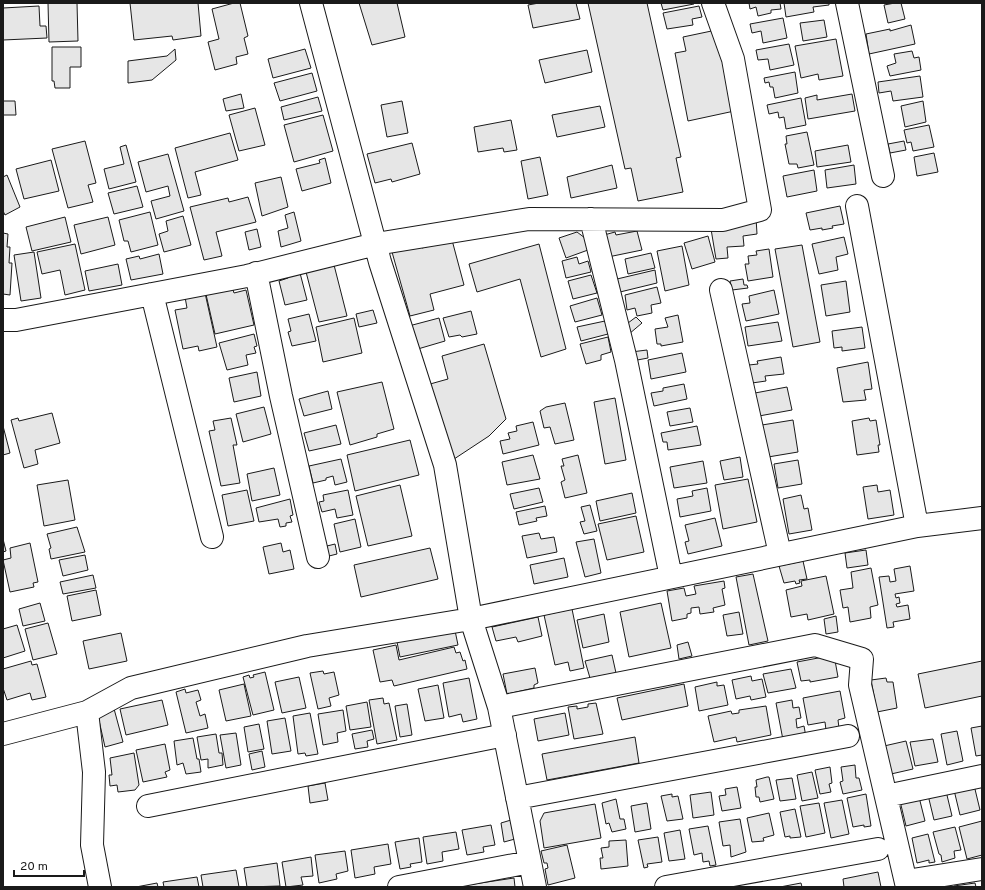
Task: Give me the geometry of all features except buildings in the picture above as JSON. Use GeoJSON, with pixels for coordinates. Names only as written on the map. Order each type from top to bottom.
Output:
{"type":"FeatureCollection","features":[{"type":"Feature","properties":{"kind":"street"},"geometry":{"type":"LineString","coordinates":[[311,3],[380,262],[445,465],[471,619],[499,707],[535,887]]}},
{"type":"Feature","properties":{"kind":"street"},"geometry":{"type":"LineString","coordinates":[[3,320],[16,320],[256,273],[376,244],[529,219],[723,220],[760,210],[733,59],[713,3]]}},
{"type":"Feature","properties":{"kind":"street"},"geometry":{"type":"LineString","coordinates":[[847,3],[883,176]]}},
{"type":"Feature","properties":{"kind":"street"},"geometry":{"type":"LineString","coordinates":[[857,206],[917,526]]}},
{"type":"Feature","properties":{"kind":"street"},"geometry":{"type":"LineString","coordinates":[[591,219],[626,360],[671,577]]}},
{"type":"Feature","properties":{"kind":"street"},"geometry":{"type":"LineString","coordinates":[[256,273],[281,396],[318,557]]}},
{"type":"Feature","properties":{"kind":"street"},"geometry":{"type":"LineString","coordinates":[[721,290],[780,554]]}},
{"type":"Feature","properties":{"kind":"street"},"geometry":{"type":"LineString","coordinates":[[152,294],[212,537]]}},
{"type":"Feature","properties":{"kind":"street"},"geometry":{"type":"LineString","coordinates":[[3,734],[87,712],[131,688],[307,646],[471,619],[917,526],[982,518]]}},
{"type":"Feature","properties":{"kind":"street"},"geometry":{"type":"LineString","coordinates":[[499,707],[815,645],[862,659],[860,685],[906,884],[982,869]]}},
{"type":"Feature","properties":{"kind":"street"},"geometry":{"type":"LineString","coordinates":[[87,712],[94,772],[92,844],[100,887]]}},
{"type":"Feature","properties":{"kind":"street"},"geometry":{"type":"LineString","coordinates":[[148,806],[505,735]]}},
{"type":"Feature","properties":{"kind":"street"},"geometry":{"type":"LineString","coordinates":[[517,798],[848,736]]}},
{"type":"Feature","properties":{"kind":"street"},"geometry":{"type":"LineString","coordinates":[[886,796],[982,776]]}},
{"type":"Feature","properties":{"kind":"street"},"geometry":{"type":"LineString","coordinates":[[666,887],[878,849]]}},
{"type":"Feature","properties":{"kind":"street"},"geometry":{"type":"LineString","coordinates":[[399,887],[530,862]]}}]}
